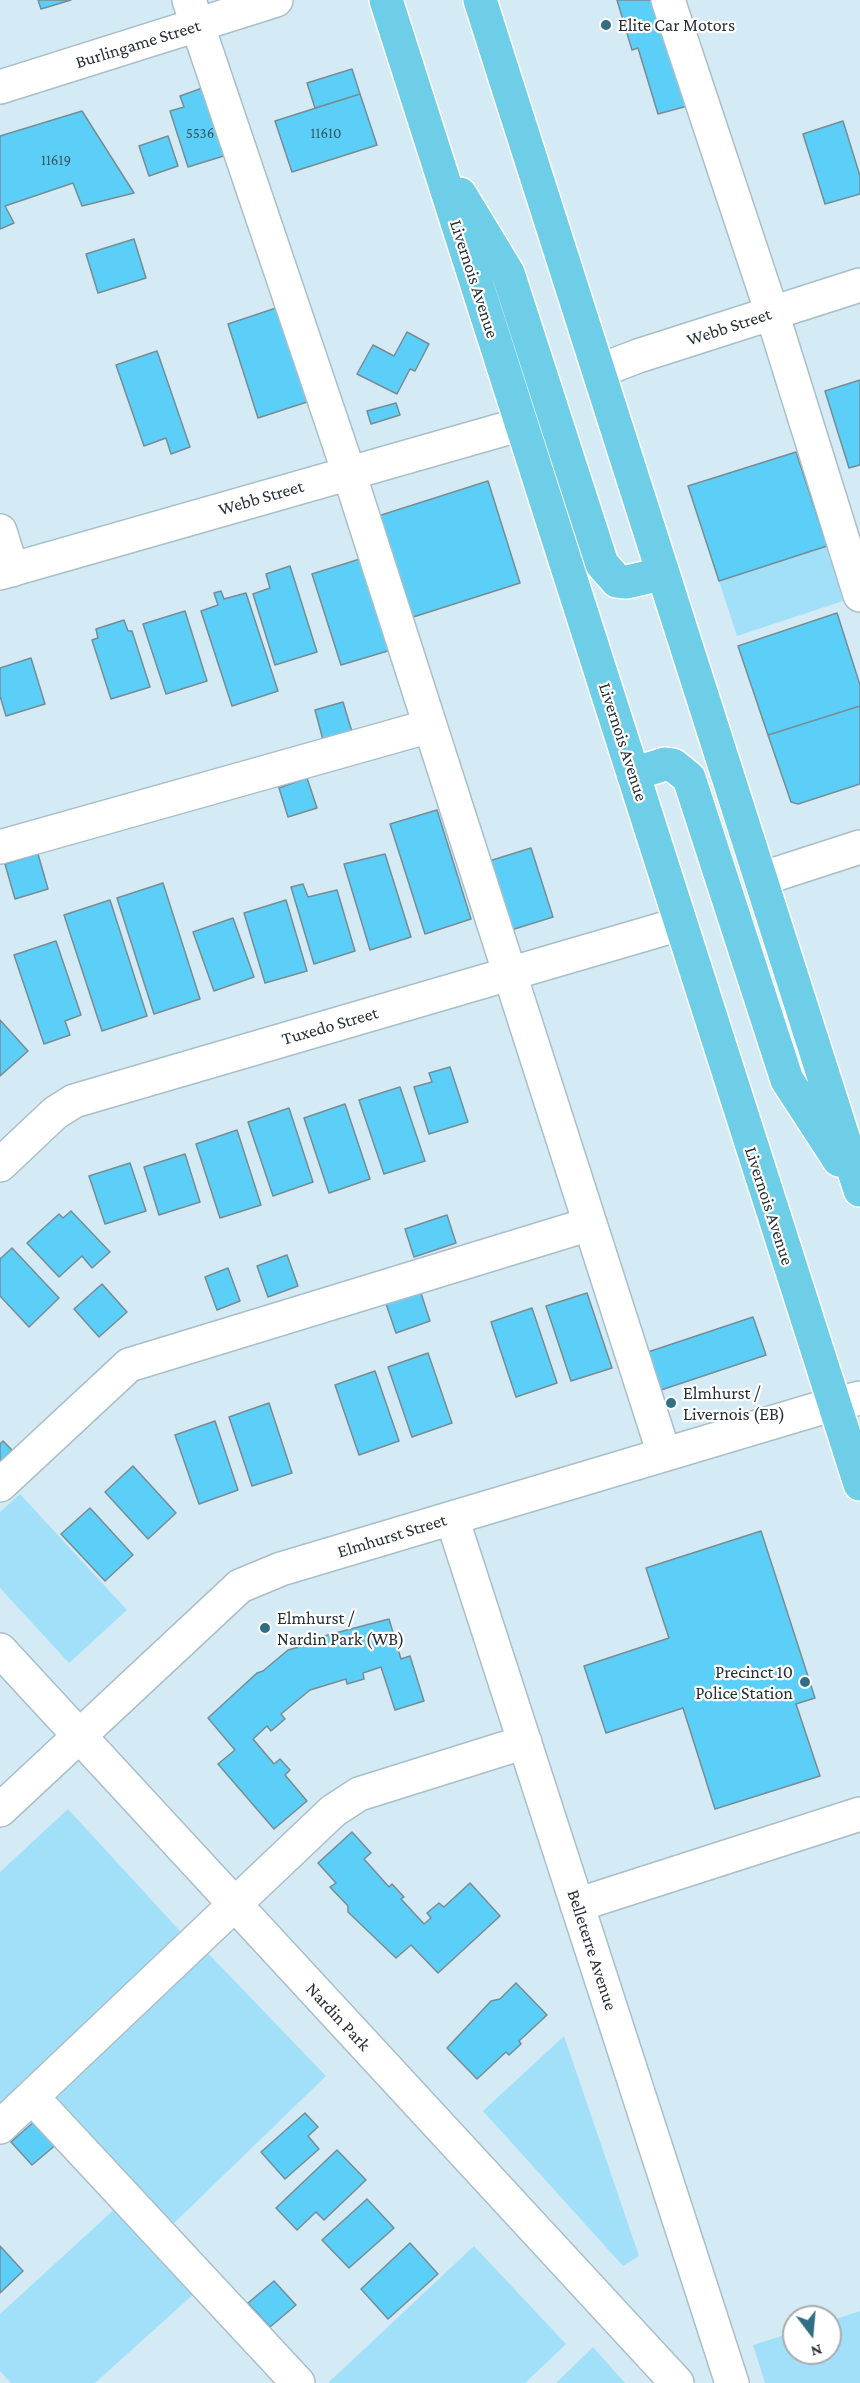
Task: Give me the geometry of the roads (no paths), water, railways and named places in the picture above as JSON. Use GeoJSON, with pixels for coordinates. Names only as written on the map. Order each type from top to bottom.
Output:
{"type":"FeatureCollection","features":[{"type":"Feature","properties":{"kind":"main road","name":"Livernois Avenue"},"geometry":{"type":"LineString","coordinates":[[386,0],[680,924],[847,1401],[860,1484]]}},
{"type":"Feature","properties":{"kind":"main road"},"geometry":{"type":"LineString","coordinates":[[480,0],[860,1191]]}},
{"type":"Feature","properties":{"kind":"main road"},"geometry":{"type":"LineString","coordinates":[[434,152],[508,273],[602,564],[617,581],[627,582],[662,574]]}},
{"type":"Feature","properties":{"kind":"main road"},"geometry":{"type":"LineString","coordinates":[[633,774],[665,764],[674,765],[690,778],[787,1080],[860,1191]]}},
{"type":"Feature","properties":{"kind":"street","name":"Burlingame Street"},"geometry":{"type":"LineString","coordinates":[[0,87],[193,13],[276,0]]}},
{"type":"Feature","properties":{"kind":"street"},"geometry":{"type":"LineString","coordinates":[[668,0],[857,575]]}},
{"type":"Feature","properties":{"kind":"street"},"geometry":{"type":"LineString","coordinates":[[193,13],[350,473],[508,974],[664,1454]]}},
{"type":"Feature","properties":{"kind":"street","name":"Webb Street"},"geometry":{"type":"LineString","coordinates":[[599,371],[638,356],[860,285]]}},
{"type":"Feature","properties":{"kind":"street","name":"Webb Street"},"geometry":{"type":"LineString","coordinates":[[6,572],[522,424]]}},
{"type":"Feature","properties":{"kind":"street"},"geometry":{"type":"LineString","coordinates":[[0,531],[6,572]]}},
{"type":"Feature","properties":{"kind":"street"},"geometry":{"type":"LineString","coordinates":[[0,847],[430,726]]}},
{"type":"Feature","properties":{"kind":"street"},"geometry":{"type":"LineString","coordinates":[[761,879],[860,847]]}},
{"type":"Feature","properties":{"kind":"street","name":"Tuxedo Street"},"geometry":{"type":"LineString","coordinates":[[0,1165],[55,1113],[74,1101],[680,924]]}},
{"type":"Feature","properties":{"kind":"street"},"geometry":{"type":"LineString","coordinates":[[0,1485],[129,1365],[590,1224]]}},
{"type":"Feature","properties":{"kind":"street","name":"Elmhurst Street"},"geometry":{"type":"LineString","coordinates":[[0,1810],[240,1586],[281,1569],[847,1401]]}},
{"type":"Feature","properties":{"kind":"street","name":"Belleterre Avenue"},"geometry":{"type":"LineString","coordinates":[[452,1518],[732,2383]]}},
{"type":"Feature","properties":{"kind":"street","name":"Nardin Park"},"geometry":{"type":"LineString","coordinates":[[0,1650],[677,2383]]}},
{"type":"Feature","properties":{"kind":"street"},"geometry":{"type":"LineString","coordinates":[[0,2127],[333,1811],[359,1794],[525,1742]]}},
{"type":"Feature","properties":{"kind":"street"},"geometry":{"type":"LineString","coordinates":[[577,1905],[860,1814]]}},
{"type":"Feature","properties":{"kind":"street"},"geometry":{"type":"LineString","coordinates":[[32,2097],[298,2383]]}},
{"type":"Feature","properties":{"kind":"place","name":"Elite Car Motors"},"geometry":{"type":"Point","coordinates":[606,25]}},
{"type":"Feature","properties":{"kind":"place","name":"Elmhurst / Livernois (EB)"},"geometry":{"type":"Point","coordinates":[671,1403]}},
{"type":"Feature","properties":{"kind":"place","name":"Elmhurst / Nardin Park (WB)"},"geometry":{"type":"Point","coordinates":[265,1628]}},
{"type":"Feature","properties":{"kind":"place","name":"Precinct 10 Police Station"},"geometry":{"type":"Point","coordinates":[805,1682]}}]}
